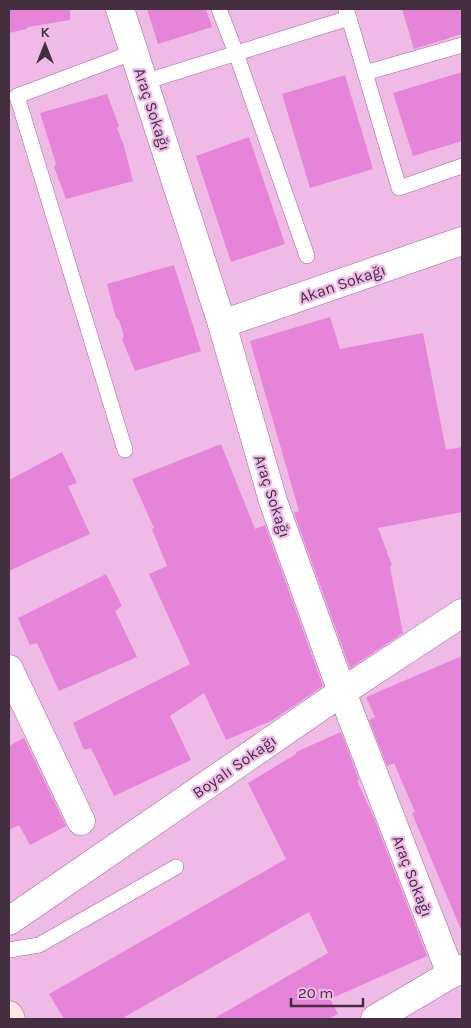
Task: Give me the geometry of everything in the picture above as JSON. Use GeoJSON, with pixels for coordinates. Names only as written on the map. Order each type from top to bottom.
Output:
{"type":"FeatureCollection","features":[{"type":"Feature","properties":{"kind":"street","name":"Araç Sokağı"},"geometry":{"type":"LineString","coordinates":[[120,9],[222,324],[273,501],[342,692],[456,972]]}},
{"type":"Feature","properties":{"kind":"street","name":"Akan Sokağı"},"geometry":{"type":"LineString","coordinates":[[222,324],[462,241]]}},
{"type":"Feature","properties":{"kind":"street","name":"Boyalı Sokağı"},"geometry":{"type":"LineString","coordinates":[[9,921],[342,692],[462,614]]}},
{"type":"Feature","properties":{"kind":"street"},"geometry":{"type":"LineString","coordinates":[[9,669],[81,821]]}},
{"type":"Feature","properties":{"kind":"street"},"geometry":{"type":"LineString","coordinates":[[375,1019],[456,972]]}},
{"type":"Feature","properties":{"kind":"lane"},"geometry":{"type":"LineString","coordinates":[[219,9],[307,256]]}},
{"type":"Feature","properties":{"kind":"lane"},"geometry":{"type":"LineString","coordinates":[[144,82],[236,53],[347,13],[399,188],[462,166]]}},
{"type":"Feature","properties":{"kind":"lane"},"geometry":{"type":"LineString","coordinates":[[365,73],[462,45]]}},
{"type":"Feature","properties":{"kind":"lane"},"geometry":{"type":"LineString","coordinates":[[125,450],[17,96],[134,52]]}},
{"type":"Feature","properties":{"kind":"lane"},"geometry":{"type":"LineString","coordinates":[[9,950],[39,945],[176,867]]}},
{"type":"Feature","properties":{"kind":"building"},"geometry":{"type":"Polygon","coordinates":[[[9,9],[70,9],[70,20],[28,27],[9,33],[9,9]]]}},
{"type":"Feature","properties":{"kind":"building"},"geometry":{"type":"Polygon","coordinates":[[[147,9],[206,9],[212,27],[158,44],[147,9]]]}},
{"type":"Feature","properties":{"kind":"building"},"geometry":{"type":"Polygon","coordinates":[[[402,9],[462,9],[462,34],[414,49],[402,9]]]}},
{"type":"Feature","properties":{"kind":"building"},"geometry":{"type":"Polygon","coordinates":[[[462,72],[462,141],[413,156],[393,93],[462,72]]]}},
{"type":"Feature","properties":{"kind":"building"},"geometry":{"type":"Polygon","coordinates":[[[345,75],[373,169],[310,188],[282,94],[345,75]]]}},
{"type":"Feature","properties":{"kind":"building"},"geometry":{"type":"Polygon","coordinates":[[[107,94],[119,126],[117,128],[133,181],[66,199],[54,167],[56,164],[40,113],[107,94]]]}},
{"type":"Feature","properties":{"kind":"building"},"geometry":{"type":"Polygon","coordinates":[[[249,137],[285,244],[231,262],[196,156],[249,137]]]}},
{"type":"Feature","properties":{"kind":"building"},"geometry":{"type":"Polygon","coordinates":[[[174,265],[201,351],[135,371],[122,339],[124,336],[119,320],[116,318],[107,284],[174,265]]]}},
{"type":"Feature","properties":{"kind":"building"},"geometry":{"type":"Polygon","coordinates":[[[330,317],[340,349],[423,333],[446,450],[462,447],[462,512],[378,528],[392,565],[390,567],[403,633],[350,668],[294,513],[299,511],[250,341],[330,317]]]}},
{"type":"Feature","properties":{"kind":"building"},"geometry":{"type":"Polygon","coordinates":[[[221,444],[255,529],[265,525],[323,686],[273,720],[226,740],[204,693],[170,716],[191,760],[114,796],[91,748],[84,750],[73,723],[190,664],[149,574],[167,566],[152,529],[154,528],[132,479],[221,444]]]}},
{"type":"Feature","properties":{"kind":"building"},"geometry":{"type":"Polygon","coordinates":[[[62,452],[77,483],[68,486],[90,534],[9,571],[9,480],[62,452]]]}},
{"type":"Feature","properties":{"kind":"building"},"geometry":{"type":"Polygon","coordinates":[[[106,574],[122,606],[115,611],[137,657],[59,691],[37,643],[30,645],[18,618],[106,574]]]}},
{"type":"Feature","properties":{"kind":"building"},"geometry":{"type":"Polygon","coordinates":[[[462,656],[462,932],[412,813],[415,812],[394,763],[387,766],[369,720],[375,717],[366,697],[462,656]]]}},
{"type":"Feature","properties":{"kind":"building"},"geometry":{"type":"Polygon","coordinates":[[[341,732],[359,780],[357,781],[374,818],[427,956],[330,999],[338,1014],[328,1019],[213,1019],[328,953],[309,912],[121,1019],[64,1019],[49,994],[286,859],[248,783],[296,754],[296,752],[341,732]]]}},
{"type":"Feature","properties":{"kind":"building"},"geometry":{"type":"Polygon","coordinates":[[[24,738],[66,826],[30,845],[19,825],[9,830],[9,746],[24,738]]]}}]}
